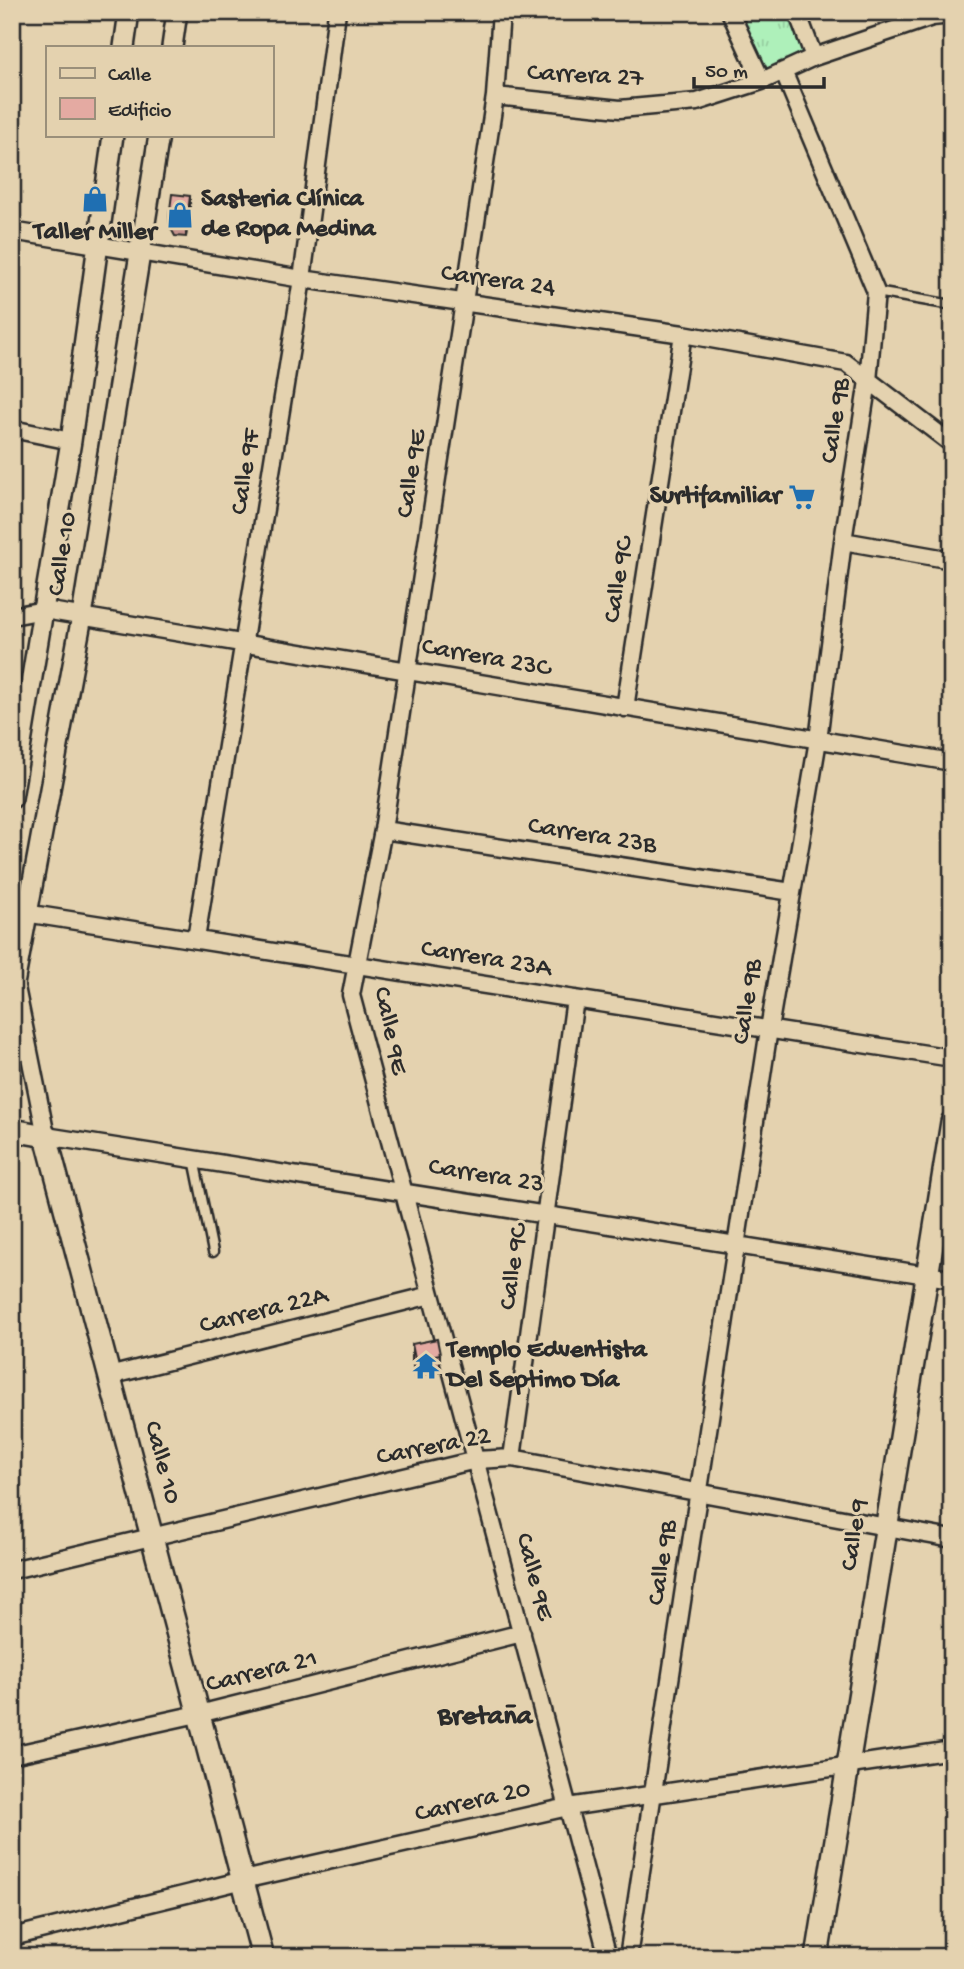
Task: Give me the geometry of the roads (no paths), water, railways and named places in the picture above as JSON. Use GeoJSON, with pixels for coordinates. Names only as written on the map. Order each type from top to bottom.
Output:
{"type":"FeatureCollection","features":[{"type":"Feature","properties":{"kind":"main road","name":"Calle 9"},"geometry":{"type":"LineString","coordinates":[[817,1957],[952,1122]]}},
{"type":"Feature","properties":{"kind":"main road","name":"Carrera 23"},"geometry":{"type":"LineString","coordinates":[[12,1130],[46,1136]]}},
{"type":"Feature","properties":{"kind":"main road","name":"Calle 10"},"geometry":{"type":"LineString","coordinates":[[46,1136],[263,1957]]}},
{"type":"Feature","properties":{"kind":"street"},"geometry":{"type":"LineString","coordinates":[[124,46],[129,12]]}},
{"type":"Feature","properties":{"kind":"street"},"geometry":{"type":"LineString","coordinates":[[172,46],[177,12]]}},
{"type":"Feature","properties":{"kind":"street","name":"Calle 9F"},"geometry":{"type":"LineString","coordinates":[[196,939],[302,279],[337,12]]}},
{"type":"Feature","properties":{"kind":"street","name":"Calle 9E"},"geometry":{"type":"LineString","coordinates":[[501,12],[495,96],[408,671],[383,830],[351,995],[608,1957]]}},
{"type":"Feature","properties":{"kind":"street"},"geometry":{"type":"LineString","coordinates":[[730,12],[762,81]]}},
{"type":"Feature","properties":{"kind":"street"},"geometry":{"type":"LineString","coordinates":[[797,12],[814,57]]}},
{"type":"Feature","properties":{"kind":"street","name":"Carrera 27"},"geometry":{"type":"LineString","coordinates":[[495,96],[620,109],[697,102],[762,81],[814,57],[932,15],[952,15]]}},
{"type":"Feature","properties":{"kind":"street","name":"Calle 9B"},"geometry":{"type":"LineString","coordinates":[[628,1957],[769,1030],[818,740],[843,541],[869,381],[876,292],[783,71]]}},
{"type":"Feature","properties":{"kind":"street","name":"Calle 10"},"geometry":{"type":"LineString","coordinates":[[12,798],[71,441],[113,136]]}},
{"type":"Feature","properties":{"kind":"street","name":"Calle 10"},"geometry":{"type":"LineString","coordinates":[[46,1136],[14,988],[19,912],[82,616],[159,136]]}},
{"type":"Feature","properties":{"kind":"street","name":"Carrera 24"},"geometry":{"type":"LineString","coordinates":[[12,230],[302,279],[683,334],[846,363],[952,444]]}},
{"type":"Feature","properties":{"kind":"street","name":"Calle 9C"},"geometry":{"type":"LineString","coordinates":[[625,708],[683,334]]}},
{"type":"Feature","properties":{"kind":"street"},"geometry":{"type":"LineString","coordinates":[[12,429],[71,441]]}},
{"type":"Feature","properties":{"kind":"street"},"geometry":{"type":"LineString","coordinates":[[843,541],[952,560]]}},
{"type":"Feature","properties":{"kind":"street","name":"Carrera 23C"},"geometry":{"type":"LineString","coordinates":[[12,616],[44,610],[952,762]]}},
{"type":"Feature","properties":{"kind":"street","name":"Carrera 23B"},"geometry":{"type":"LineString","coordinates":[[383,830],[792,892]]}},
{"type":"Feature","properties":{"kind":"street","name":"Carrera 23A"},"geometry":{"type":"LineString","coordinates":[[19,912],[952,1058]]}},
{"type":"Feature","properties":{"kind":"street","name":"Calle 9C"},"geometry":{"type":"LineString","coordinates":[[512,1458],[575,999]]}},
{"type":"Feature","properties":{"kind":"street","name":"Carrera 23"},"geometry":{"type":"LineString","coordinates":[[46,1136],[952,1279]]}},
{"type":"Feature","properties":{"kind":"street","name":"Carrera 22A"},"geometry":{"type":"LineString","coordinates":[[109,1376],[431,1296]]}},
{"type":"Feature","properties":{"kind":"street","name":"Carrera 22"},"geometry":{"type":"LineString","coordinates":[[12,1570],[476,1460],[512,1458],[952,1539]]}},
{"type":"Feature","properties":{"kind":"street","name":"Carrera 21"},"geometry":{"type":"LineString","coordinates":[[12,1755],[198,1714],[522,1633]]}},
{"type":"Feature","properties":{"kind":"street","name":"Carrera 20"},"geometry":{"type":"LineString","coordinates":[[12,1937],[243,1880],[568,1807],[952,1750]]}},
{"type":"Feature","properties":{"kind":"lane"},"geometry":{"type":"LineString","coordinates":[[876,292],[952,304]]}},
{"type":"Feature","properties":{"kind":"lane"},"geometry":{"type":"LineString","coordinates":[[194,1159],[213,1252]]}},
{"type":"Feature","properties":{"kind":"place","name":"Taller Miller"},"geometry":{"type":"Point","coordinates":[95,199]}},
{"type":"Feature","properties":{"kind":"place","name":"Sasteria Clínica de Ropa Medina"},"geometry":{"type":"Point","coordinates":[180,215]}},
{"type":"Feature","properties":{"kind":"place","name":"Surtifamiliar"},"geometry":{"type":"Point","coordinates":[802,497]}},
{"type":"Feature","properties":{"kind":"place","name":"Templo Edventista Del Septimo Día"},"geometry":{"type":"Point","coordinates":[426,1366]}},
{"type":"Feature","properties":{"kind":"district","name":"Bretaña"},"geometry":{"type":"Point","coordinates":[485,1717]}}]}
